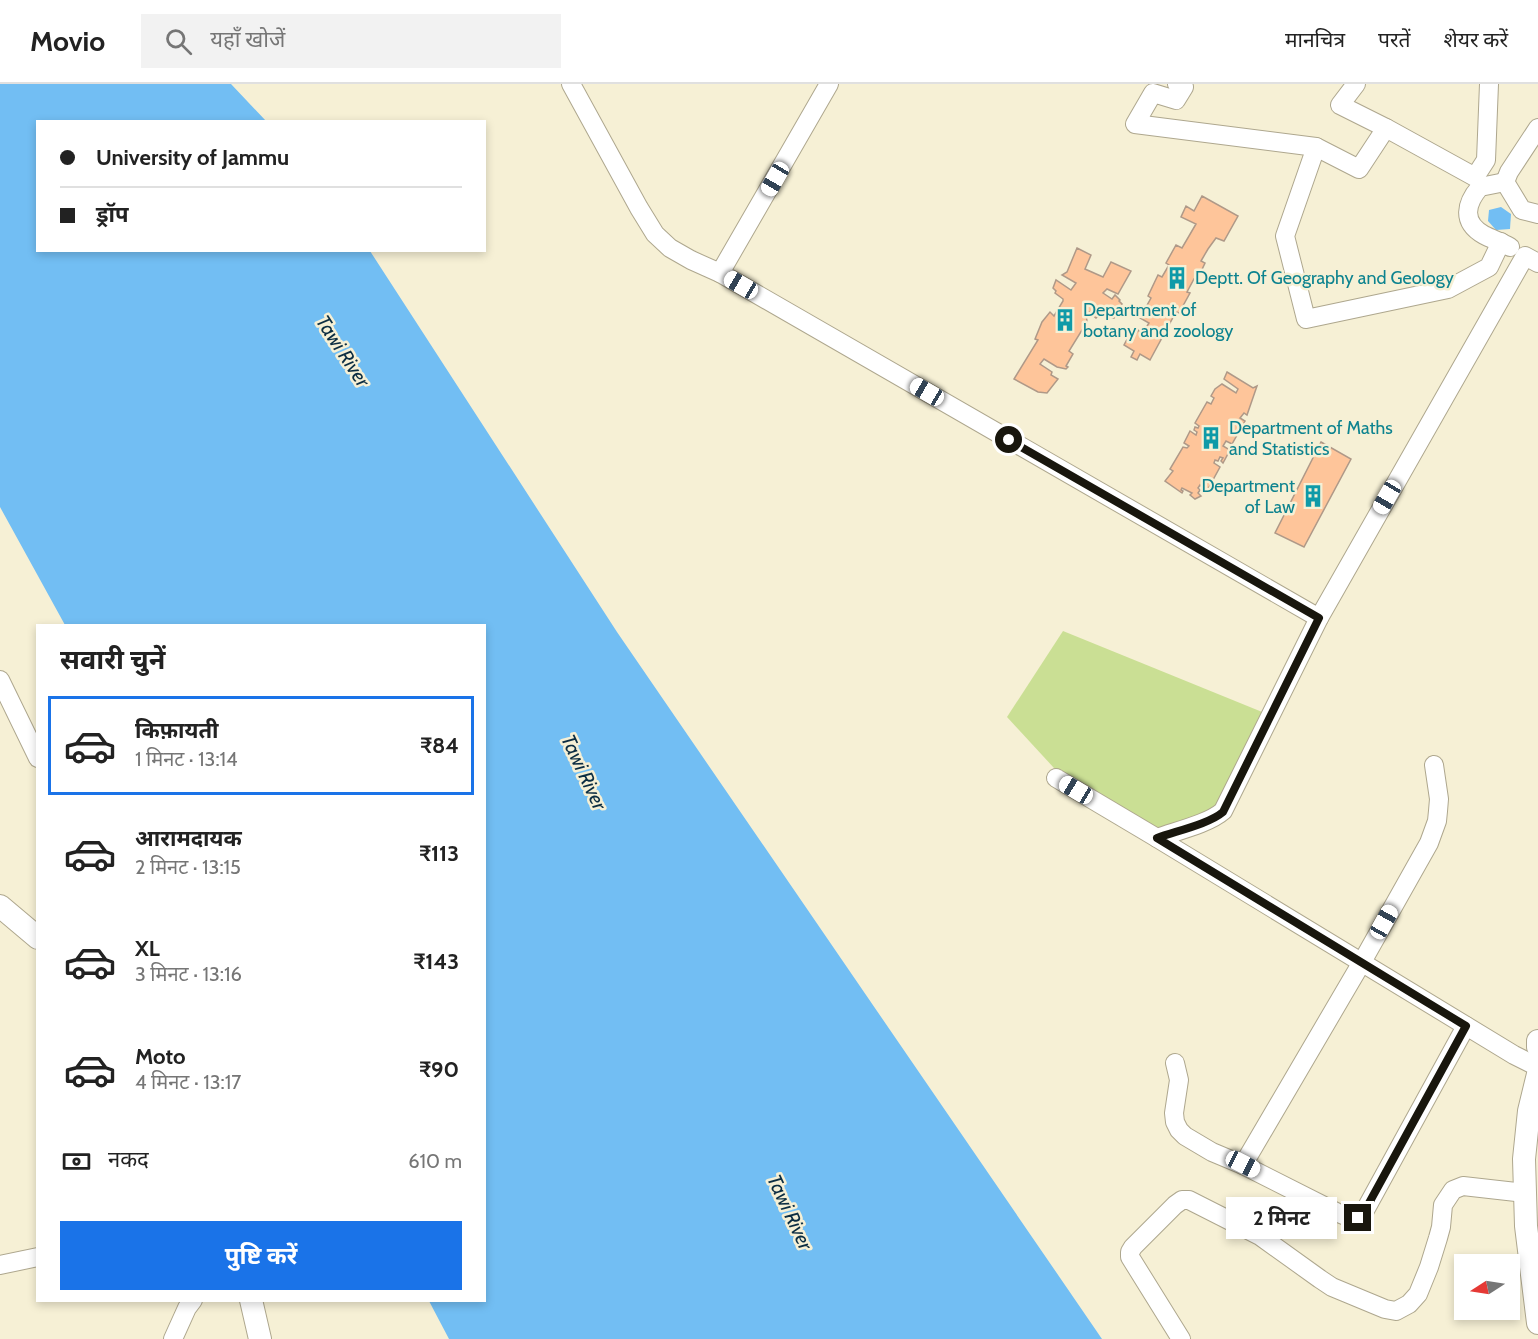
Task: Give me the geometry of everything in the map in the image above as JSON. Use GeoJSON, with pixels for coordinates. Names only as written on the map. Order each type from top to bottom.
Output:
{"type":"FeatureCollection","features":[{"type":"Feature","properties":{"kind":"main road"},"geometry":{"type":"LineString","coordinates":[[0,888],[36,916]]}},
{"type":"Feature","properties":{"kind":"main road"},"geometry":{"type":"LineString","coordinates":[[0,906],[36,936]]}},
{"type":"Feature","properties":{"kind":"main road"},"geometry":{"type":"LineString","coordinates":[[1538,1041],[1538,1047]]}},
{"type":"Feature","properties":{"kind":"main road"},"geometry":{"type":"LineString","coordinates":[[1538,1074],[1529,1111],[1525,1142],[1526,1226],[1538,1320]]}},
{"type":"Feature","properties":{"kind":"main road"},"geometry":{"type":"LineString","coordinates":[[251,1302],[260,1339]]}},
{"type":"Feature","properties":{"kind":"main road"},"geometry":{"type":"LineString","coordinates":[[264,1302],[272,1339]]}},
{"type":"Feature","properties":{"kind":"street"},"geometry":{"type":"LineString","coordinates":[[571,84],[639,208],[656,234],[670,248],[720,273],[1319,618]]}},
{"type":"Feature","properties":{"kind":"street"},"geometry":{"type":"LineString","coordinates":[[720,273],[829,84]]}},
{"type":"Feature","properties":{"kind":"street"},"geometry":{"type":"LineString","coordinates":[[1177,84],[1184,87],[1176,100],[1153,93],[1135,124],[1316,147],[1359,169],[1386,128]]}},
{"type":"Feature","properties":{"kind":"street"},"geometry":{"type":"LineString","coordinates":[[1356,84],[1340,105],[1475,177],[1486,160],[1489,84]]}},
{"type":"Feature","properties":{"kind":"street"},"geometry":{"type":"LineString","coordinates":[[1505,182],[1509,172],[1538,128]]}},
{"type":"Feature","properties":{"kind":"street"},"geometry":{"type":"LineString","coordinates":[[1316,147],[1285,236],[1306,319],[1448,289],[1488,267],[1501,242]]}},
{"type":"Feature","properties":{"kind":"street"},"geometry":{"type":"LineString","coordinates":[[1505,182],[1522,210],[1538,214]]}},
{"type":"Feature","properties":{"kind":"street"},"geometry":{"type":"LineString","coordinates":[[1157,838],[1206,821],[1223,812],[1319,618],[1531,260],[1501,242],[1482,234],[1474,227],[1467,214],[1469,201],[1480,187],[1505,182]]}},
{"type":"Feature","properties":{"kind":"street"},"geometry":{"type":"LineString","coordinates":[[0,680],[36,754]]}},
{"type":"Feature","properties":{"kind":"street"},"geometry":{"type":"LineString","coordinates":[[1243,1164],[1429,843],[1437,821],[1439,799],[1434,765]]}},
{"type":"Feature","properties":{"kind":"street"},"geometry":{"type":"LineString","coordinates":[[1056,778],[1514,1055],[1538,1067]]}},
{"type":"Feature","properties":{"kind":"street"},"geometry":{"type":"LineString","coordinates":[[1175,1063],[1179,1080],[1174,1113],[1175,1122],[1185,1136],[1212,1152],[1243,1164],[1353,1219],[1363,1214],[1368,1206],[1466,1026]]}},
{"type":"Feature","properties":{"kind":"street"},"geometry":{"type":"LineString","coordinates":[[1181,1339],[1130,1257],[1133,1247],[1182,1200],[1189,1200],[1260,1236],[1332,1287],[1385,1310],[1396,1311],[1409,1304],[1418,1294],[1438,1238],[1443,1205],[1453,1190],[1463,1186],[1525,1193]]}},
{"type":"Feature","properties":{"kind":"street"},"geometry":{"type":"LineString","coordinates":[[0,1265],[36,1257]]}},
{"type":"Feature","properties":{"kind":"street"},"geometry":{"type":"LineString","coordinates":[[173,1339],[192,1302]]}},
{"type":"Feature","properties":{"kind":"green space"},"geometry":{"type":"Polygon","coordinates":[[[1063,631],[1272,716],[1225,822],[1166,842],[1054,768],[1007,717],[1063,631]]]}},
{"type":"Feature","properties":{"kind":"water","name":"Tawi River"},"geometry":{"type":"Polygon","coordinates":[[[0,84],[231,84],[265,120],[36,120],[36,252],[371,252],[617,632],[1102,1339],[449,1339],[430,1302],[486,1302],[486,624],[64,624],[0,507],[0,84]]]}},
{"type":"Feature","properties":{"kind":"water"},"geometry":{"type":"Polygon","coordinates":[[[1501,207],[1511,214],[1510,229],[1496,230],[1488,221],[1489,210],[1501,207]]]}},
{"type":"Feature","properties":{"kind":"building","name":"Deptt. Of Geography and Geology"},"geometry":{"type":"Polygon","coordinates":[[[1202,196],[1238,216],[1224,241],[1216,238],[1208,249],[1201,261],[1205,263],[1197,280],[1194,279],[1187,292],[1190,293],[1179,313],[1176,312],[1150,360],[1140,354],[1137,360],[1131,357],[1134,351],[1124,345],[1132,330],[1136,333],[1138,330],[1142,334],[1149,323],[1140,318],[1151,298],[1148,296],[1158,275],[1162,277],[1169,265],[1166,263],[1176,245],[1182,248],[1196,224],[1181,217],[1186,206],[1194,211],[1202,196]]]}},
{"type":"Feature","properties":{"kind":"building","name":"Department of botany and zoology"},"geometry":{"type":"Polygon","coordinates":[[[1077,248],[1091,255],[1085,269],[1103,277],[1111,262],[1131,271],[1118,294],[1107,289],[1103,293],[1112,299],[1115,295],[1122,304],[1114,318],[1101,314],[1096,318],[1089,312],[1086,313],[1087,322],[1069,351],[1073,354],[1066,366],[1068,367],[1066,369],[1057,367],[1044,359],[1040,364],[1058,379],[1047,393],[1038,392],[1014,379],[1038,340],[1035,339],[1042,322],[1050,312],[1054,316],[1063,301],[1053,288],[1056,280],[1071,290],[1076,283],[1062,275],[1067,272],[1077,248]]]}},
{"type":"Feature","properties":{"kind":"building","name":"Department of Maths and Statistics"},"geometry":{"type":"Polygon","coordinates":[[[1227,372],[1253,388],[1257,386],[1247,415],[1244,413],[1240,418],[1245,421],[1232,444],[1226,441],[1223,446],[1230,450],[1223,463],[1221,461],[1223,458],[1215,460],[1214,463],[1220,467],[1208,489],[1200,485],[1198,493],[1201,496],[1195,499],[1190,495],[1192,493],[1182,488],[1182,493],[1165,481],[1173,471],[1170,469],[1183,447],[1189,446],[1184,443],[1190,431],[1196,435],[1195,427],[1199,426],[1195,423],[1207,402],[1211,404],[1214,398],[1211,396],[1215,389],[1222,384],[1236,393],[1238,389],[1224,379],[1227,372]]]}},
{"type":"Feature","properties":{"kind":"building","name":"Department of Law"},"geometry":{"type":"Polygon","coordinates":[[[1321,442],[1351,459],[1304,547],[1275,533],[1321,442]]]}},
{"type":"Feature","properties":{"kind":"place","name":"Deptt. Of Geography and Geology"},"geometry":{"type":"Point","coordinates":[1177,278]}},
{"type":"Feature","properties":{"kind":"place","name":"Department of botany and zoology"},"geometry":{"type":"Point","coordinates":[1065,320]}},
{"type":"Feature","properties":{"kind":"place","name":"Department of Maths and Statistics"},"geometry":{"type":"Point","coordinates":[1211,438]}},
{"type":"Feature","properties":{"kind":"place","name":"Department of Law"},"geometry":{"type":"Point","coordinates":[1313,496]}},
{"type":"Feature","properties":{"kind":"route"},"geometry":{"type":"LineString","coordinates":[[1009,440],[1319,618],[1223,812],[1206,821],[1157,838],[1466,1026],[1363,1214],[1358,1218]]}}]}
